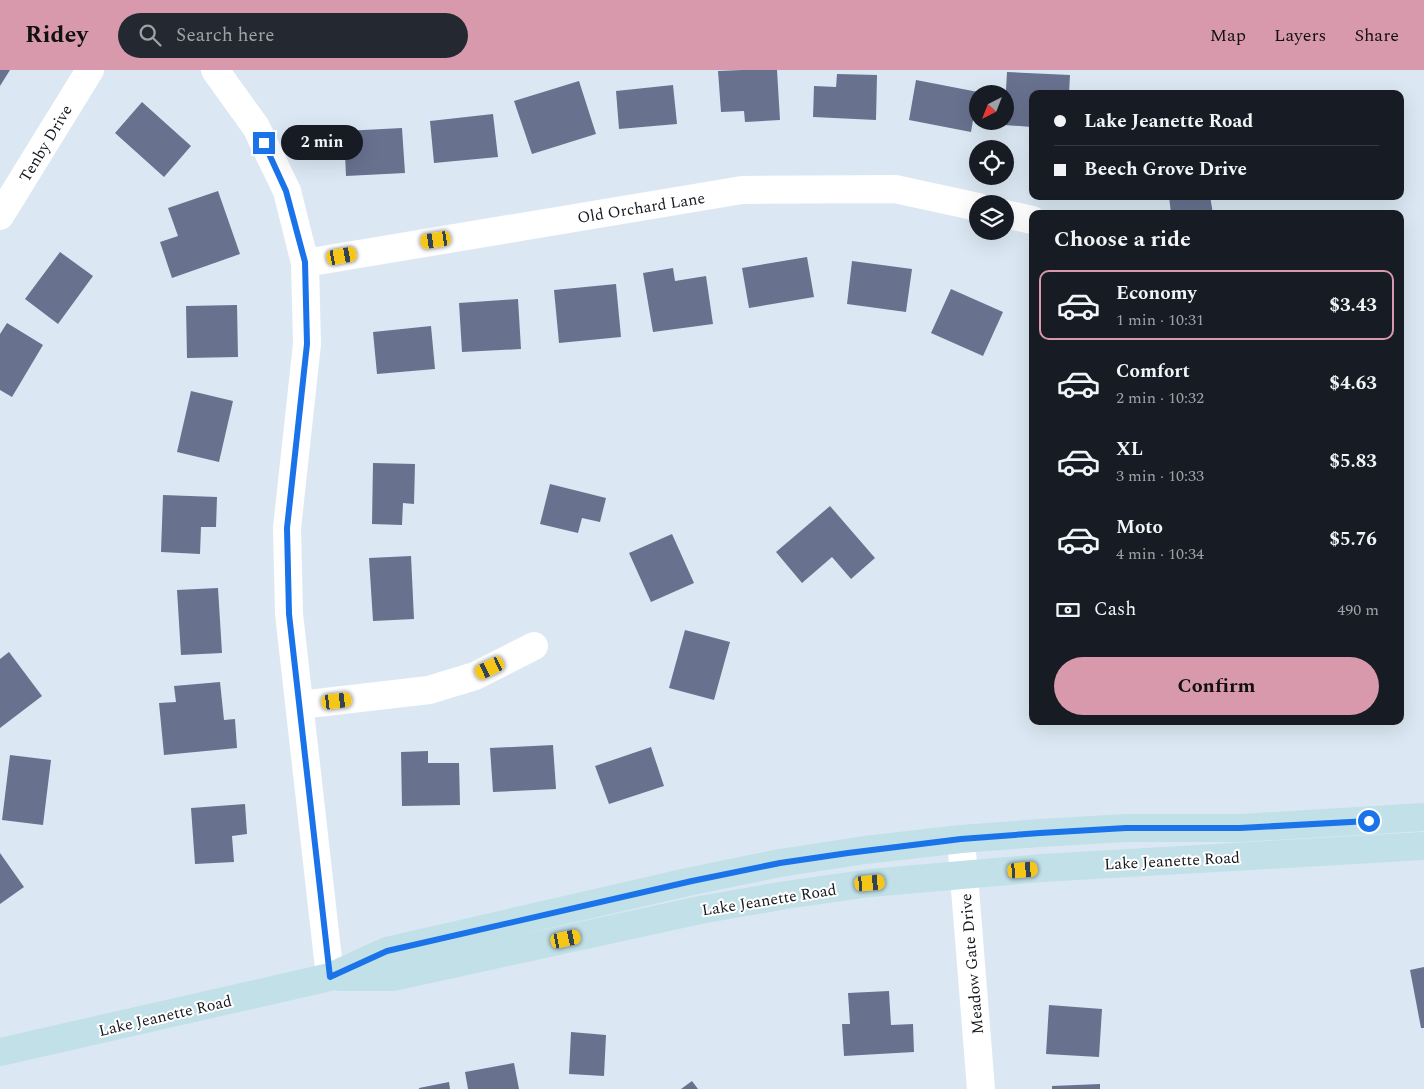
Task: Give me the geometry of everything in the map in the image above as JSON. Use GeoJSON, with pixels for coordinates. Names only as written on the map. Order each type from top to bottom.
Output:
{"type":"FeatureCollection","features":[{"type":"Feature","properties":{"kind":"street","name":"Tenby Drive"},"geometry":{"type":"LineString","coordinates":[[0,216],[90,70]]}},
{"type":"Feature","properties":{"kind":"street"},"geometry":{"type":"LineString","coordinates":[[215,70],[256,126],[283,183],[305,262],[307,344],[287,528],[289,614],[330,977]]}},
{"type":"Feature","properties":{"kind":"street","name":"Old Orchard Lane"},"geometry":{"type":"LineString","coordinates":[[305,262],[742,190],[895,188],[969,205]]}},
{"type":"Feature","properties":{"kind":"street"},"geometry":{"type":"LineString","coordinates":[[1014,216],[1029,219]]}},
{"type":"Feature","properties":{"kind":"street"},"geometry":{"type":"LineString","coordinates":[[300,705],[429,690],[475,676],[534,646]]}},
{"type":"Feature","properties":{"kind":"street","name":"Lake Jeanette Road"},"geometry":{"type":"LineString","coordinates":[[0,1052],[330,977],[387,951],[692,881],[780,863],[866,850],[961,839],[1040,833],[1126,828],[1240,828],[1424,818]]}},
{"type":"Feature","properties":{"kind":"street","name":"Meadow Gate Drive"},"geometry":{"type":"LineString","coordinates":[[961,839],[981,1089]]}},
{"type":"Feature","properties":{"kind":"street","name":"Lake Jeanette Road"},"geometry":{"type":"LineString","coordinates":[[330,977],[393,977],[700,910],[870,883],[1042,868],[1424,846]]}},
{"type":"Feature","properties":{"kind":"building"},"geometry":{"type":"Polygon","coordinates":[[[0,70],[10,70],[0,86],[0,70]]]}},
{"type":"Feature","properties":{"kind":"building"},"geometry":{"type":"Polygon","coordinates":[[[777,70],[780,120],[745,122],[744,111],[721,112],[718,71],[777,70]]]}},
{"type":"Feature","properties":{"kind":"building"},"geometry":{"type":"Polygon","coordinates":[[[1007,72],[1070,75],[1069,90],[1029,90],[1029,127],[1014,126],[1014,85],[1006,85],[1007,72]]]}},
{"type":"Feature","properties":{"kind":"building"},"geometry":{"type":"Polygon","coordinates":[[[837,74],[877,75],[876,120],[813,117],[814,86],[836,87],[837,74]]]}},
{"type":"Feature","properties":{"kind":"building"},"geometry":{"type":"Polygon","coordinates":[[[916,80],[969,90],[969,130],[971,130],[971,132],[909,120],[916,80]]]}},
{"type":"Feature","properties":{"kind":"building"},"geometry":{"type":"Polygon","coordinates":[[[579,81],[596,134],[532,154],[514,101],[579,81]]]}},
{"type":"Feature","properties":{"kind":"building"},"geometry":{"type":"Polygon","coordinates":[[[673,85],[677,124],[619,129],[616,91],[673,85]]]}},
{"type":"Feature","properties":{"kind":"building"},"geometry":{"type":"Polygon","coordinates":[[[142,102],[191,146],[164,177],[115,133],[142,102]]]}},
{"type":"Feature","properties":{"kind":"building"},"geometry":{"type":"Polygon","coordinates":[[[493,114],[498,157],[434,163],[430,121],[493,114]]]}},
{"type":"Feature","properties":{"kind":"building"},"geometry":{"type":"Polygon","coordinates":[[[402,128],[405,173],[346,176],[344,131],[402,128]]]}},
{"type":"Feature","properties":{"kind":"building"},"geometry":{"type":"Polygon","coordinates":[[[218,191],[240,254],[172,278],[160,242],[178,236],[168,208],[218,191]]]}},
{"type":"Feature","properties":{"kind":"building"},"geometry":{"type":"Polygon","coordinates":[[[1169,200],[1211,200],[1212,210],[1171,210],[1169,200]]]}},
{"type":"Feature","properties":{"kind":"building"},"geometry":{"type":"Polygon","coordinates":[[[60,252],[93,276],[58,324],[25,299],[60,252]]]}},
{"type":"Feature","properties":{"kind":"building"},"geometry":{"type":"Polygon","coordinates":[[[807,257],[814,297],[749,308],[742,268],[807,257]]]}},
{"type":"Feature","properties":{"kind":"building"},"geometry":{"type":"Polygon","coordinates":[[[852,261],[912,269],[906,312],[847,304],[852,261]]]}},
{"type":"Feature","properties":{"kind":"building"},"geometry":{"type":"Polygon","coordinates":[[[673,268],[675,281],[706,276],[713,324],[653,332],[643,273],[673,268]]]}},
{"type":"Feature","properties":{"kind":"building"},"geometry":{"type":"Polygon","coordinates":[[[616,284],[621,337],[559,343],[554,290],[616,284]]]}},
{"type":"Feature","properties":{"kind":"building"},"geometry":{"type":"Polygon","coordinates":[[[951,289],[1003,312],[983,356],[931,333],[951,289]]]}},
{"type":"Feature","properties":{"kind":"building"},"geometry":{"type":"Polygon","coordinates":[[[518,299],[521,349],[462,352],[459,303],[518,299]]]}},
{"type":"Feature","properties":{"kind":"building"},"geometry":{"type":"Polygon","coordinates":[[[237,305],[238,357],[187,358],[186,306],[237,305]]]}},
{"type":"Feature","properties":{"kind":"building"},"geometry":{"type":"Polygon","coordinates":[[[7,323],[43,345],[12,397],[0,390],[0,334],[7,323]]]}},
{"type":"Feature","properties":{"kind":"building"},"geometry":{"type":"Polygon","coordinates":[[[431,326],[435,369],[377,374],[373,332],[431,326]]]}},
{"type":"Feature","properties":{"kind":"building"},"geometry":{"type":"Polygon","coordinates":[[[191,391],[233,401],[219,462],[177,452],[191,391]]]}},
{"type":"Feature","properties":{"kind":"building"},"geometry":{"type":"Polygon","coordinates":[[[373,463],[415,464],[414,504],[403,503],[402,525],[372,524],[373,463]]]}},
{"type":"Feature","properties":{"kind":"building"},"geometry":{"type":"Polygon","coordinates":[[[550,484],[606,498],[600,522],[582,518],[578,533],[540,524],[550,484]]]}},
{"type":"Feature","properties":{"kind":"building"},"geometry":{"type":"Polygon","coordinates":[[[163,495],[217,497],[216,527],[201,527],[200,554],[161,552],[163,495]]]}},
{"type":"Feature","properties":{"kind":"building"},"geometry":{"type":"Polygon","coordinates":[[[830,506],[875,558],[851,579],[832,557],[802,583],[776,552],[830,506]]]}},
{"type":"Feature","properties":{"kind":"building"},"geometry":{"type":"Polygon","coordinates":[[[672,534],[694,583],[651,602],[629,553],[672,534]]]}},
{"type":"Feature","properties":{"kind":"building"},"geometry":{"type":"Polygon","coordinates":[[[411,556],[414,619],[373,621],[369,558],[411,556]]]}},
{"type":"Feature","properties":{"kind":"building"},"geometry":{"type":"Polygon","coordinates":[[[218,588],[222,653],[181,655],[177,590],[218,588]]]}},
{"type":"Feature","properties":{"kind":"building"},"geometry":{"type":"Polygon","coordinates":[[[685,630],[730,642],[714,700],[669,688],[685,630]]]}},
{"type":"Feature","properties":{"kind":"building"},"geometry":{"type":"Polygon","coordinates":[[[9,652],[42,696],[0,728],[0,659],[9,652]]]}},
{"type":"Feature","properties":{"kind":"building"},"geometry":{"type":"Polygon","coordinates":[[[220,682],[224,720],[235,719],[237,748],[164,755],[159,703],[176,702],[174,686],[220,682]]]}},
{"type":"Feature","properties":{"kind":"building"},"geometry":{"type":"Polygon","coordinates":[[[553,745],[556,789],[493,792],[490,748],[553,745]]]}},
{"type":"Feature","properties":{"kind":"building"},"geometry":{"type":"Polygon","coordinates":[[[651,747],[664,786],[609,804],[595,766],[651,747]]]}},
{"type":"Feature","properties":{"kind":"building"},"geometry":{"type":"Polygon","coordinates":[[[428,751],[428,763],[459,763],[460,805],[402,806],[401,752],[428,751]]]}},
{"type":"Feature","properties":{"kind":"building"},"geometry":{"type":"Polygon","coordinates":[[[10,755],[51,760],[43,825],[2,820],[10,755]]]}},
{"type":"Feature","properties":{"kind":"building"},"geometry":{"type":"Polygon","coordinates":[[[245,804],[247,834],[232,836],[234,862],[195,864],[191,808],[245,804]]]}},
{"type":"Feature","properties":{"kind":"building"},"geometry":{"type":"Polygon","coordinates":[[[0,853],[24,887],[0,904],[0,853]]]}},
{"type":"Feature","properties":{"kind":"building"},"geometry":{"type":"Polygon","coordinates":[[[1424,967],[1424,1028],[1421,1028],[1410,970],[1424,967]]]}},
{"type":"Feature","properties":{"kind":"building"},"geometry":{"type":"Polygon","coordinates":[[[889,991],[891,1025],[913,1024],[914,1052],[844,1056],[842,1024],[850,1024],[848,993],[889,991]]]}},
{"type":"Feature","properties":{"kind":"building"},"geometry":{"type":"Polygon","coordinates":[[[1049,1005],[1102,1009],[1099,1057],[1046,1054],[1049,1005]]]}},
{"type":"Feature","properties":{"kind":"building"},"geometry":{"type":"Polygon","coordinates":[[[571,1032],[606,1035],[604,1076],[569,1074],[571,1032]]]}},
{"type":"Feature","properties":{"kind":"building"},"geometry":{"type":"Polygon","coordinates":[[[514,1063],[519,1089],[468,1089],[465,1072],[514,1063]]]}},
{"type":"Feature","properties":{"kind":"building"},"geometry":{"type":"Polygon","coordinates":[[[692,1081],[698,1089],[681,1089],[692,1081]]]}},
{"type":"Feature","properties":{"kind":"building"},"geometry":{"type":"Polygon","coordinates":[[[449,1082],[450,1089],[419,1089],[419,1088],[449,1082]]]}},
{"type":"Feature","properties":{"kind":"building"},"geometry":{"type":"Polygon","coordinates":[[[1100,1084],[1100,1089],[1052,1089],[1052,1086],[1100,1084]]]}},
{"type":"Feature","properties":{"kind":"route"},"geometry":{"type":"LineString","coordinates":[[264,143],[286,191],[305,262],[307,344],[287,528],[289,614],[330,977],[387,951],[692,881],[780,863],[961,839],[1040,833],[1126,828],[1240,828],[1369,821]]}}]}
